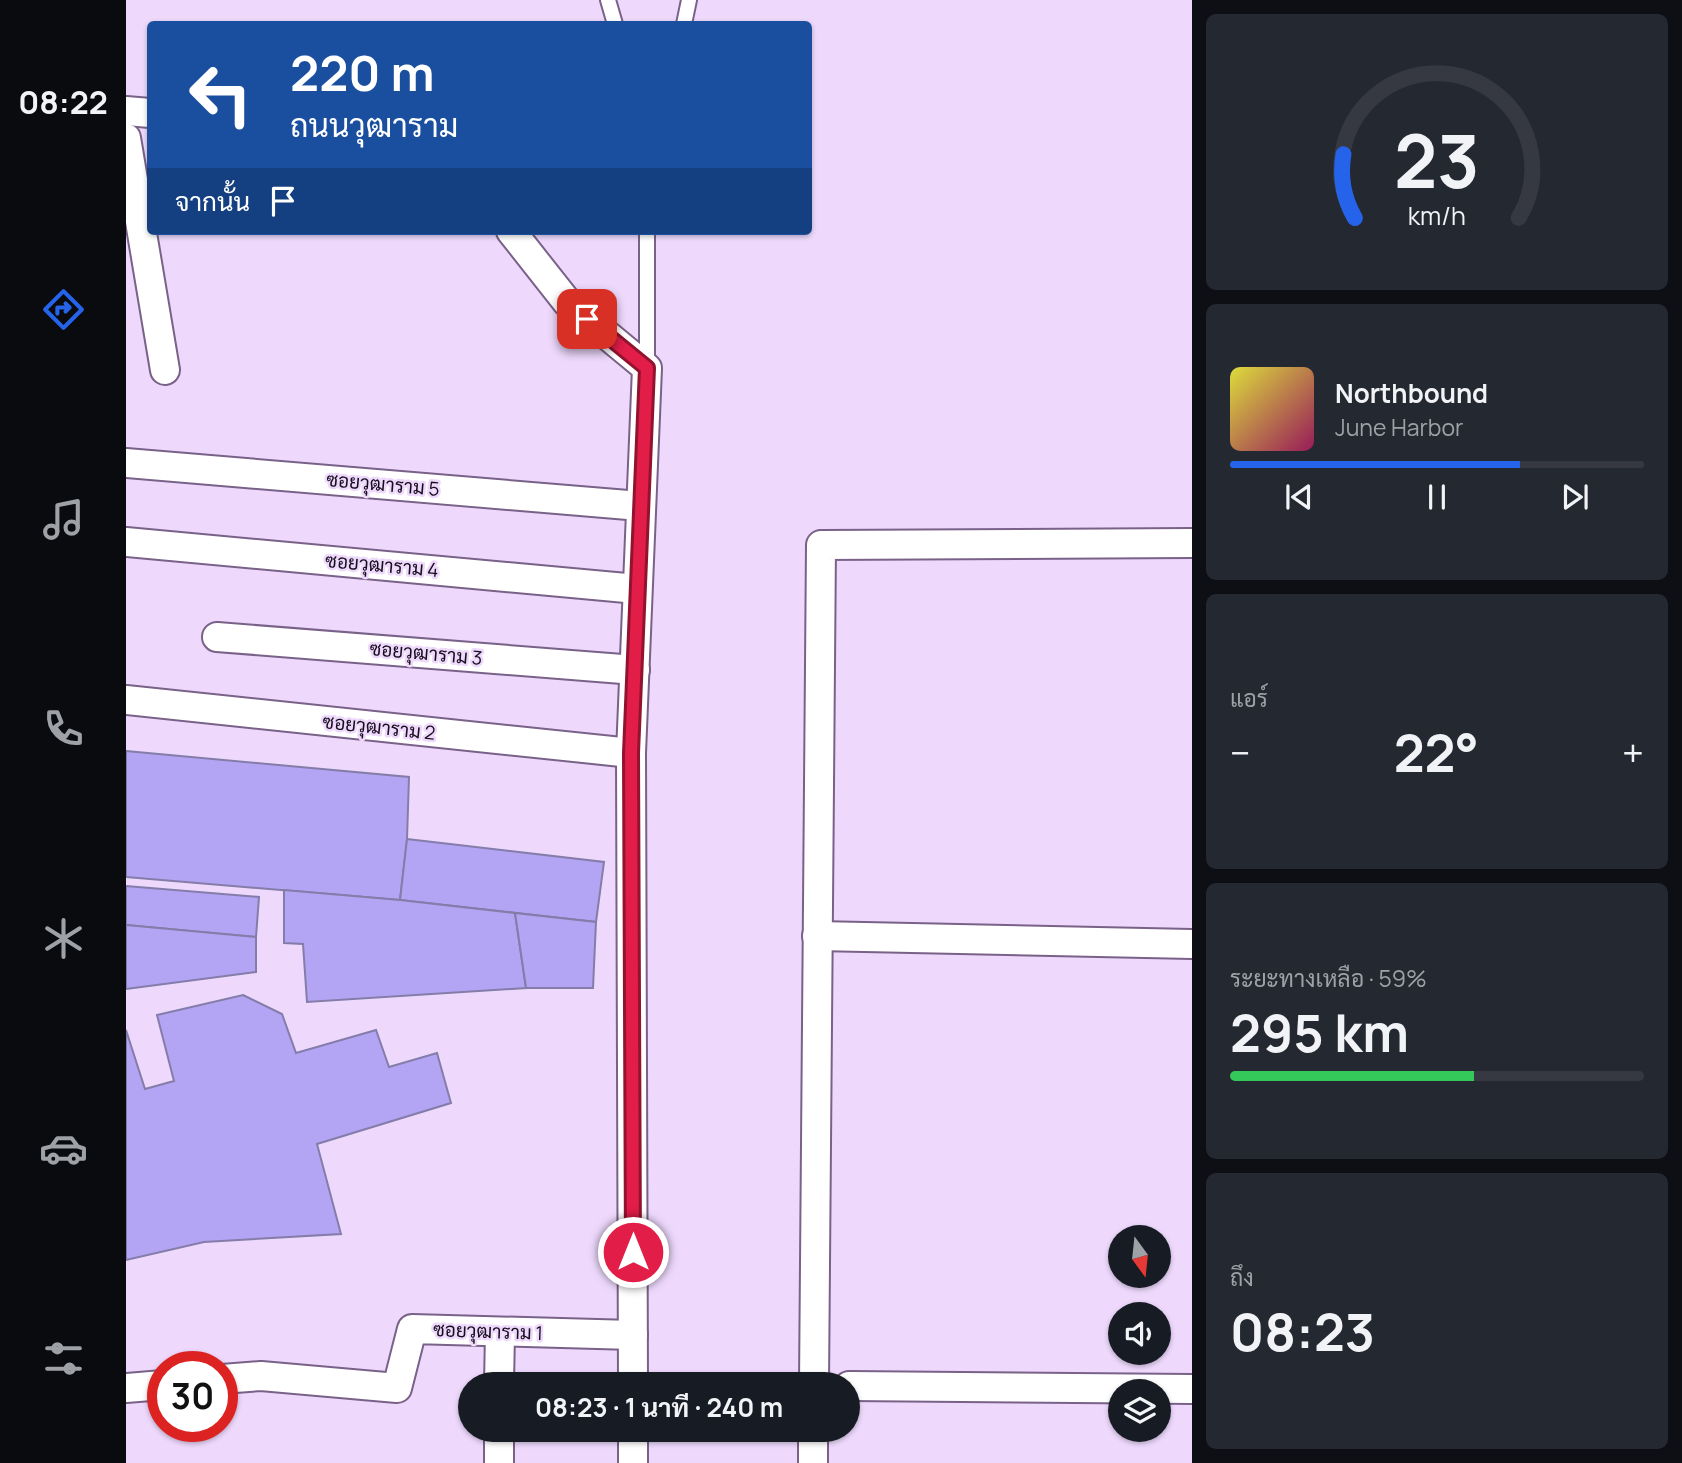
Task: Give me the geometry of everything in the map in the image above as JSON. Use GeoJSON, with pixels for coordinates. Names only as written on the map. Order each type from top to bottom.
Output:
{"type":"FeatureCollection","features":[{"type":"Feature","properties":{"kind":"street"},"geometry":{"type":"LineString","coordinates":[[126,111],[147,113]]}},
{"type":"Feature","properties":{"kind":"street"},"geometry":{"type":"LineString","coordinates":[[126,138],[165,370]]}},
{"type":"Feature","properties":{"kind":"street"},"geometry":{"type":"LineString","coordinates":[[514,235],[567,302],[647,368],[631,753],[633,1372]]}},
{"type":"Feature","properties":{"kind":"street","name":"ซอยวุฒาราม 5"},"geometry":{"type":"LineString","coordinates":[[126,463],[640,506]]}},
{"type":"Feature","properties":{"kind":"street","name":"ซอยวุฒาราม 4"},"geometry":{"type":"LineString","coordinates":[[126,542],[638,589]]}},
{"type":"Feature","properties":{"kind":"street"},"geometry":{"type":"LineString","coordinates":[[814,1372],[821,545],[1192,543]]}},
{"type":"Feature","properties":{"kind":"street","name":"ซอยวุฒาราม 3"},"geometry":{"type":"LineString","coordinates":[[217,637],[635,670]]}},
{"type":"Feature","properties":{"kind":"street","name":"ซอยวุฒาราม 2"},"geometry":{"type":"LineString","coordinates":[[126,700],[631,753]]}},
{"type":"Feature","properties":{"kind":"street"},"geometry":{"type":"LineString","coordinates":[[817,936],[1192,944]]}},
{"type":"Feature","properties":{"kind":"street","name":"ซอยวุฒาราม 1"},"geometry":{"type":"LineString","coordinates":[[238,1378],[261,1376],[397,1388],[412,1329],[633,1335]]}},
{"type":"Feature","properties":{"kind":"street"},"geometry":{"type":"LineString","coordinates":[[499,1372],[500,1332]]}},
{"type":"Feature","properties":{"kind":"street"},"geometry":{"type":"LineString","coordinates":[[126,1388],[147,1386]]}},
{"type":"Feature","properties":{"kind":"street"},"geometry":{"type":"LineString","coordinates":[[860,1386],[1192,1389]]}},
{"type":"Feature","properties":{"kind":"street"},"geometry":{"type":"LineString","coordinates":[[499,1442],[499,1463]]}},
{"type":"Feature","properties":{"kind":"street"},"geometry":{"type":"LineString","coordinates":[[633,1442],[633,1463]]}},
{"type":"Feature","properties":{"kind":"street"},"geometry":{"type":"LineString","coordinates":[[813,1442],[813,1463]]}},
{"type":"Feature","properties":{"kind":"lane"},"geometry":{"type":"LineString","coordinates":[[608,0],[614,21]]}},
{"type":"Feature","properties":{"kind":"lane"},"geometry":{"type":"LineString","coordinates":[[685,21],[689,0]]}},
{"type":"Feature","properties":{"kind":"lane"},"geometry":{"type":"LineString","coordinates":[[647,235],[647,368]]}},
{"type":"Feature","properties":{"kind":"building"},"geometry":{"type":"Polygon","coordinates":[[[126,751],[409,777],[407,839],[400,900],[126,877],[126,751]]]}},
{"type":"Feature","properties":{"kind":"building"},"geometry":{"type":"Polygon","coordinates":[[[407,839],[604,862],[596,922],[400,900],[407,839]]]}},
{"type":"Feature","properties":{"kind":"building"},"geometry":{"type":"Polygon","coordinates":[[[126,886],[259,897],[256,937],[126,925],[126,886]]]}},
{"type":"Feature","properties":{"kind":"building"},"geometry":{"type":"Polygon","coordinates":[[[284,890],[515,913],[526,988],[307,1002],[303,944],[284,943],[284,890]]]}},
{"type":"Feature","properties":{"kind":"building"},"geometry":{"type":"Polygon","coordinates":[[[515,913],[596,922],[593,988],[526,988],[515,913]]]}},
{"type":"Feature","properties":{"kind":"building"},"geometry":{"type":"Polygon","coordinates":[[[126,925],[256,937],[256,972],[126,989],[126,925]]]}},
{"type":"Feature","properties":{"kind":"building"},"geometry":{"type":"Polygon","coordinates":[[[243,995],[282,1014],[296,1053],[376,1030],[389,1067],[437,1053],[451,1103],[317,1144],[341,1234],[204,1242],[126,1260],[126,1030],[145,1089],[174,1081],[157,1015],[243,995]]]}},
{"type":"Feature","properties":{"kind":"route"},"geometry":{"type":"LineString","coordinates":[[587,319],[647,368],[631,753],[633,1252]]}}]}
